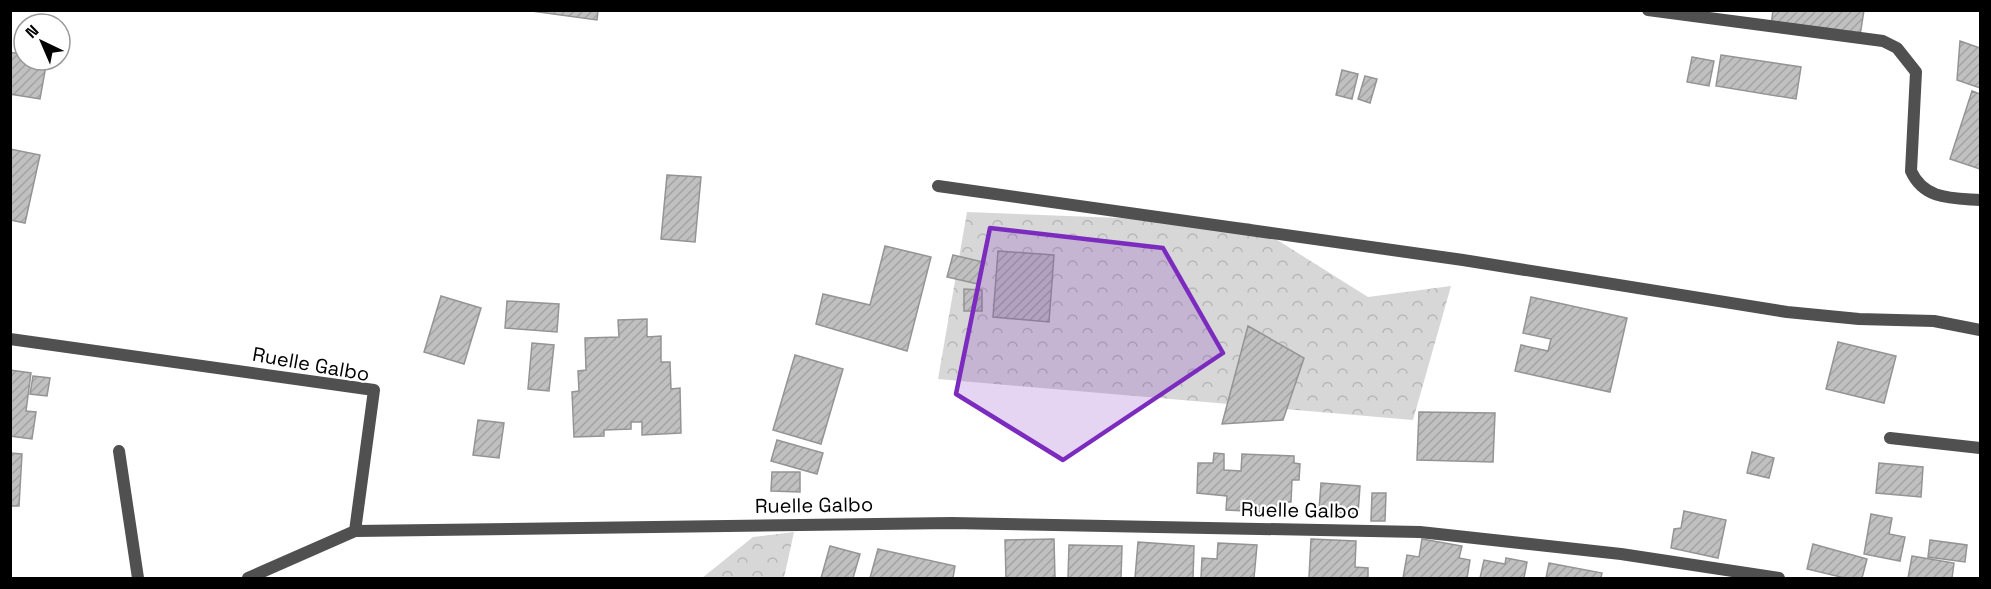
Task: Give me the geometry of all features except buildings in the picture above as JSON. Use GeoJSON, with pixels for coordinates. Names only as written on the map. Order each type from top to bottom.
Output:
{"type":"FeatureCollection","features":[{"type":"Feature","properties":{"kind":"street"},"geometry":{"type":"LineString","coordinates":[[1648,10],[1883,41],[1897,48],[1916,72],[1911,171],[1916,183],[1927,191],[1945,198],[1980,200]]}},
{"type":"Feature","properties":{"kind":"street"},"geometry":{"type":"LineString","coordinates":[[938,186],[1463,260],[1787,312],[1859,319],[1934,321],[1980,330]]}},
{"type":"Feature","properties":{"kind":"street","name":"Ruelle Galbo"},"geometry":{"type":"LineString","coordinates":[[10,339],[374,390],[355,531],[952,523],[1420,532],[1621,554],[1779,579]]}},
{"type":"Feature","properties":{"kind":"street"},"geometry":{"type":"LineString","coordinates":[[1890,438],[1980,448]]}},
{"type":"Feature","properties":{"kind":"street"},"geometry":{"type":"LineString","coordinates":[[119,451],[138,579]]}},
{"type":"Feature","properties":{"kind":"street"},"geometry":{"type":"LineString","coordinates":[[248,579],[355,531]]}},
{"type":"Feature","properties":{"kind":"highlighted area"},"geometry":{"type":"Polygon","coordinates":[[[990,228],[1163,248],[1223,353],[1063,460],[956,394],[990,228]]]}},
{"type":"Feature","properties":{"kind":"green space"},"geometry":{"type":"Polygon","coordinates":[[[967,212],[1250,223],[1368,297],[1451,286],[1413,420],[938,379],[967,212]]]}},
{"type":"Feature","properties":{"kind":"green space"},"geometry":{"type":"Polygon","coordinates":[[[794,532],[784,578],[702,578],[753,537],[794,532]]]}}]}
